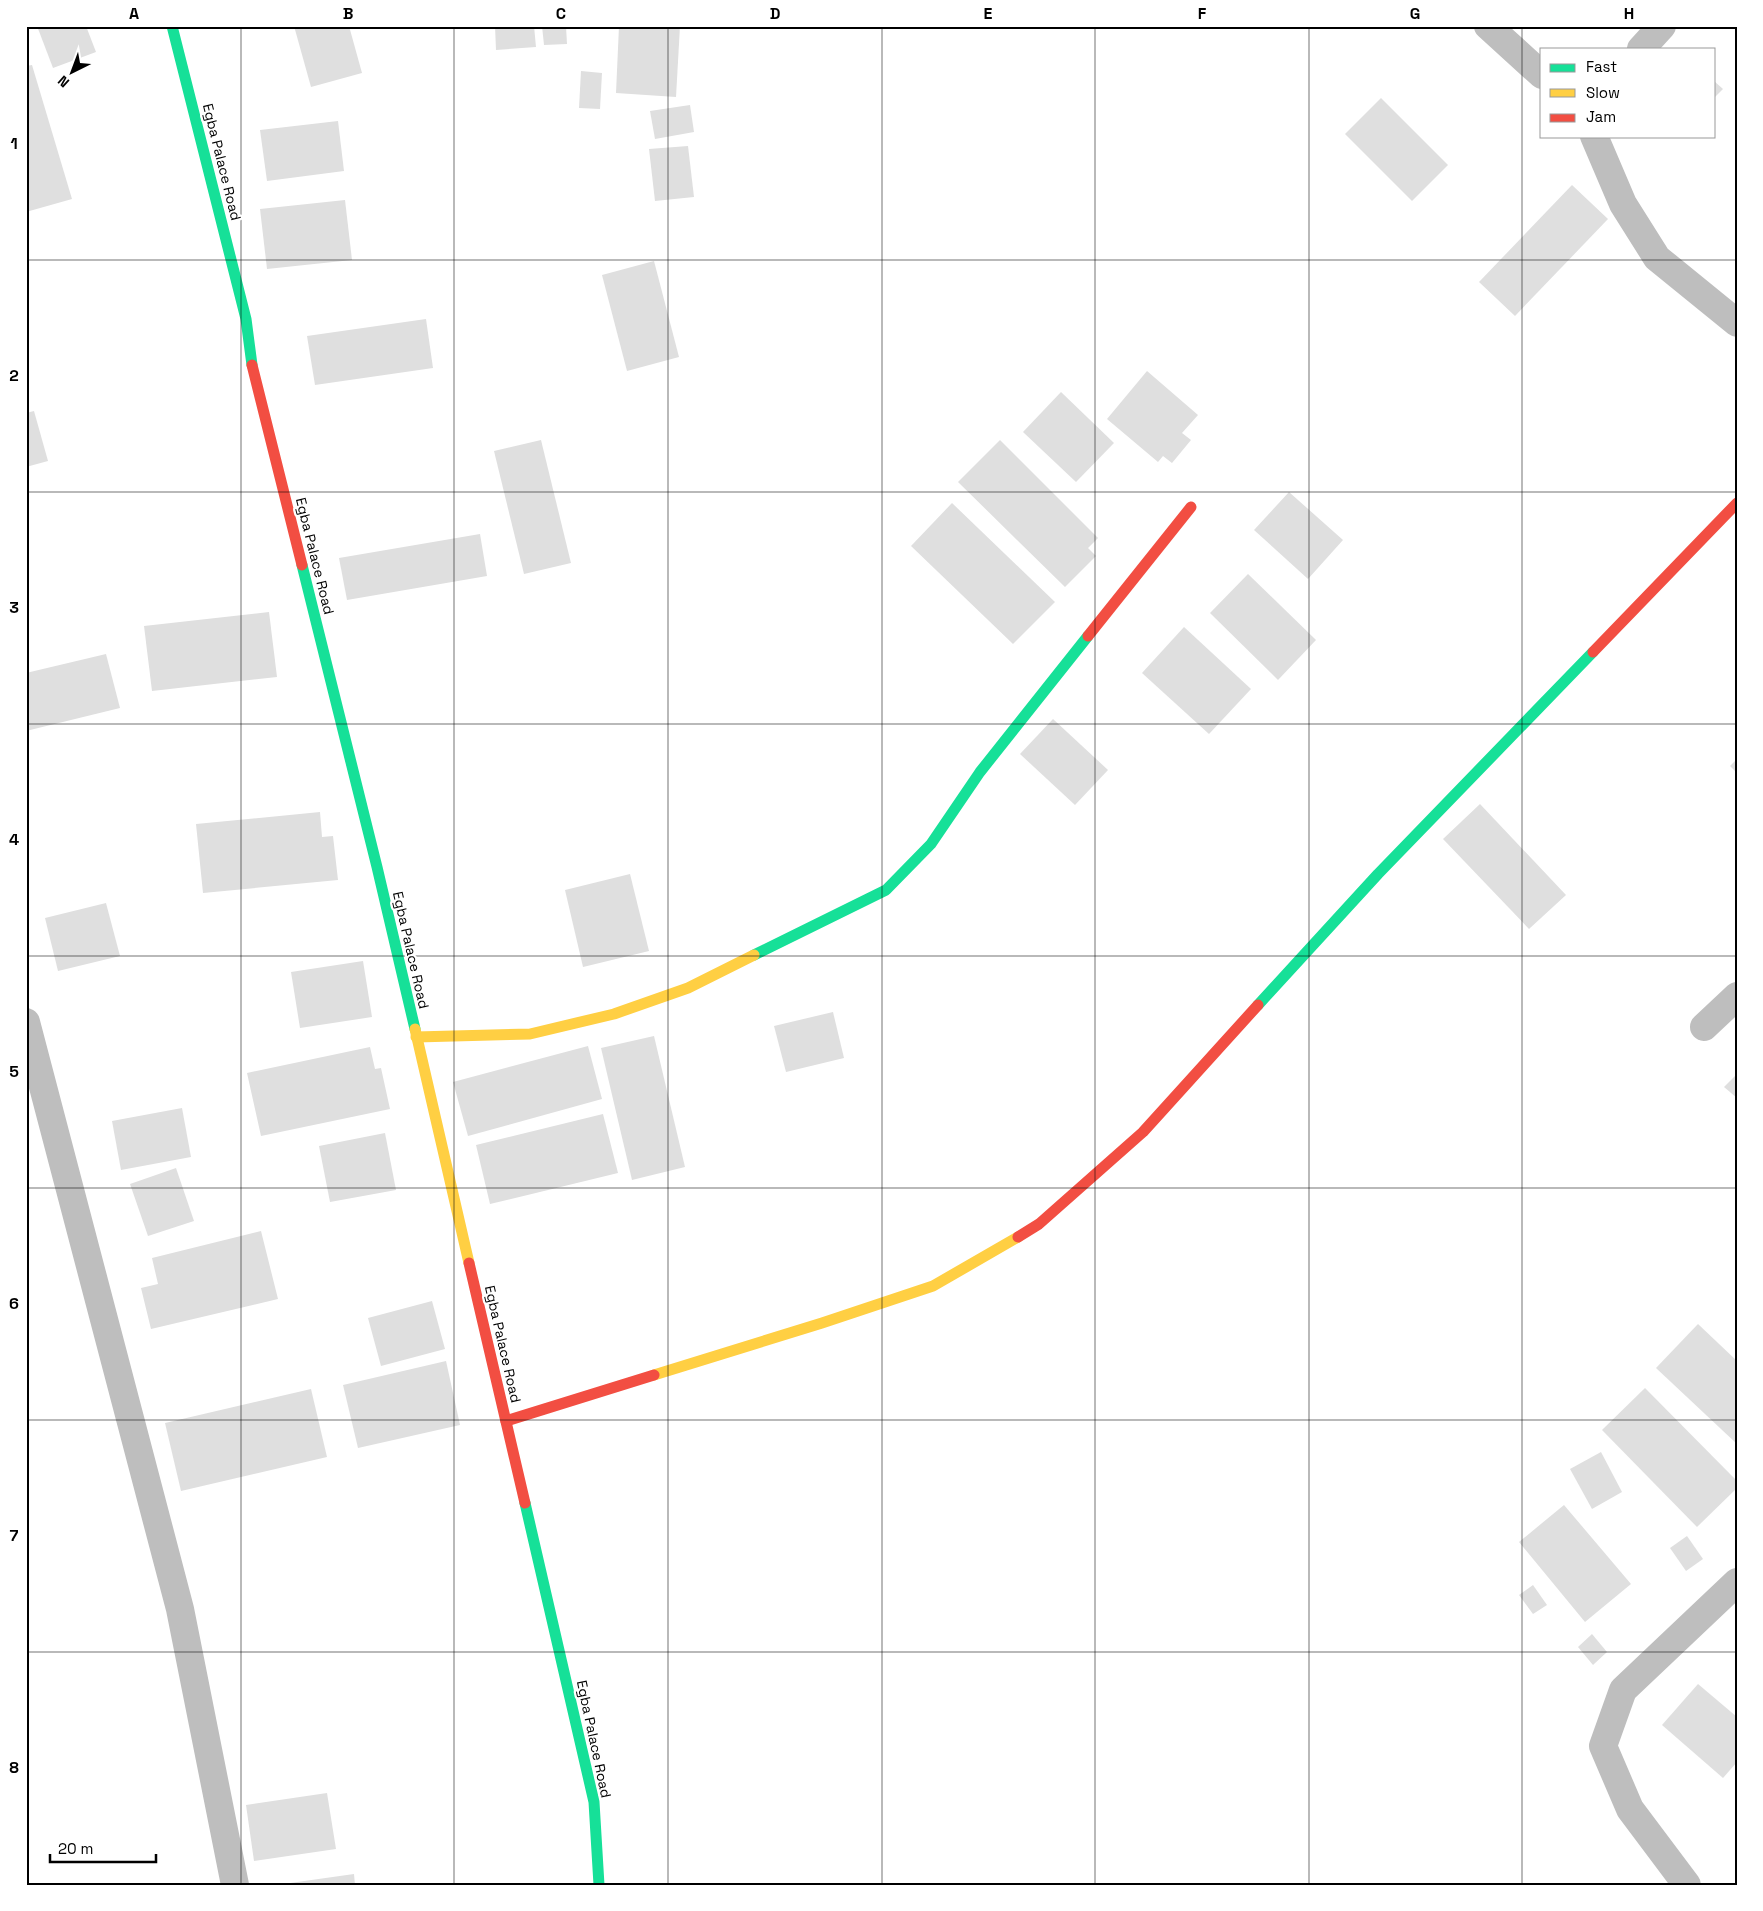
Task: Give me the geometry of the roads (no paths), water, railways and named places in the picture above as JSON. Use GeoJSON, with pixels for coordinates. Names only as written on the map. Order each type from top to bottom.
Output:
{"type":"FeatureCollection","features":[{"type":"Feature","properties":{"kind":"street","name":"Egba Palace Road"},"geometry":{"type":"LineString","coordinates":[[172,26],[246,320],[250,361],[306,579],[416,1037],[594,1802],[598,1885]]}},
{"type":"Feature","properties":{"kind":"street"},"geometry":{"type":"LineString","coordinates":[[1488,26],[1540,72]]}},
{"type":"Feature","properties":{"kind":"street"},"geometry":{"type":"LineString","coordinates":[[1642,48],[1662,26]]}},
{"type":"Feature","properties":{"kind":"street"},"geometry":{"type":"LineString","coordinates":[[1595,138],[1623,204],[1657,258],[1737,323]]}},
{"type":"Feature","properties":{"kind":"street"},"geometry":{"type":"LineString","coordinates":[[506,1421],[822,1323],[933,1286],[1039,1224],[1143,1132],[1378,874],[1737,503]]}},
{"type":"Feature","properties":{"kind":"street"},"geometry":{"type":"LineString","coordinates":[[416,1037],[530,1034],[614,1014],[688,988],[886,890],[931,844],[980,772],[1190,507]]}},
{"type":"Feature","properties":{"kind":"street"},"geometry":{"type":"LineString","coordinates":[[1704,1027],[1737,996]]}},
{"type":"Feature","properties":{"kind":"street"},"geometry":{"type":"LineString","coordinates":[[26,1022],[180,1609],[235,1885]]}},
{"type":"Feature","properties":{"kind":"street"},"geometry":{"type":"LineString","coordinates":[[1687,1885],[1630,1808],[1603,1746],[1623,1690],[1737,1582]]}}]}
